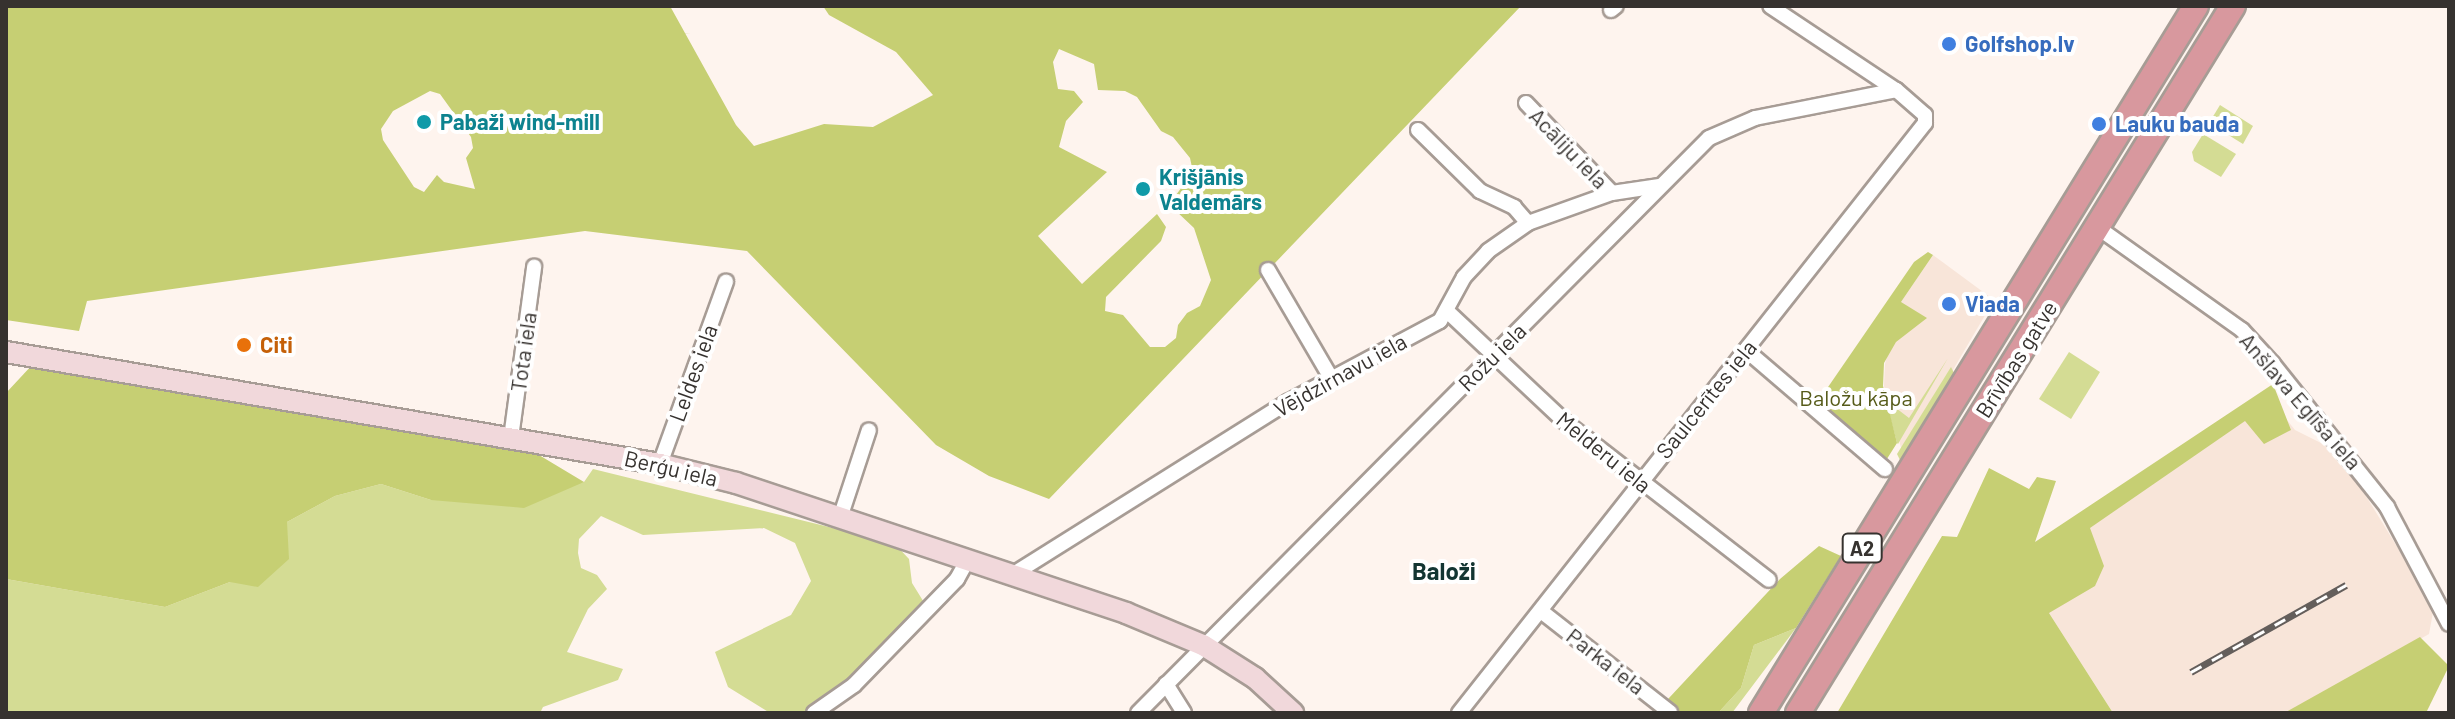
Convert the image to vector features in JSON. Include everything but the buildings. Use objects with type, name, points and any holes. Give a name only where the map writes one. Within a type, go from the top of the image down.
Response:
[{"type":"highway","name":"Brīvības gatve","points":[[1761,713],[2196,6]]},
{"type":"highway","name":"Brīvības gatve","points":[[1798,713],[2233,6]]},
{"type":"main road","name":"Berģu iela","points":[[6,352],[660,464],[841,515],[1203,645],[1255,678],[1293,713]]},
{"type":"street","points":[[1770,6],[1896,90]]},
{"type":"street","name":"Rožu iela","points":[[1138,713],[1659,186],[1729,125],[1896,90]]},
{"type":"street","name":"Saulcerītes iela","points":[[1459,713],[1925,123],[1925,115],[1896,90]]},
{"type":"street","name":"Acāliju iela","points":[[1526,103],[1612,193]]},
{"type":"street","points":[[1418,130],[1480,191],[1514,207],[1528,223]]},
{"type":"street","points":[[1448,312],[1464,277],[1488,251],[1528,223],[1612,193],[1659,186]]},
{"type":"street","name":"Anšlava Eglīša iela","points":[[2097,227],[2242,330],[2273,364],[2387,507],[2449,624]]},
{"type":"street","name":"Tota iela","points":[[511,438],[534,267]]},
{"type":"street","points":[[1268,270],[1331,378]]},
{"type":"street","name":"Leldes iela","points":[[660,464],[726,282]]},
{"type":"street","name":"Melderu iela","points":[[1448,312],[1640,482],[1769,580]]},
{"type":"street","name":"Vējdzirnavu iela","points":[[1012,575],[1024,563],[1123,507],[1331,378],[1448,312]]},
{"type":"street","points":[[1746,350],[1885,469]]},
{"type":"street","points":[[841,515],[869,430]]},
{"type":"street","points":[[814,713],[854,685],[957,579],[968,559]]},
{"type":"street","name":"Parka iela","points":[[1541,611],[1670,712]]},
{"type":"street","points":[[1166,684],[1184,713]]},
{"type":"shaded area","points":[[1933,255],[1994,300],[1903,455],[1884,386],[1885,364],[1901,302]]},
{"type":"shaded area","points":[[2264,391],[2295,430],[2339,452],[2434,607],[2429,634],[2289,713],[2113,713],[2049,613],[2050,535]]},
{"type":"green space","points":[[6,6],[670,6],[736,125],[754,146],[824,124],[873,127],[933,95],[896,52],[829,15],[823,6],[1521,6],[1049,499],[989,476],[936,445],[747,251],[585,231],[87,301],[79,331],[6,320]],"holes":[[[1059,49],[1094,64],[1098,90],[1125,91],[1137,97],[1161,131],[1173,137],[1190,158],[1193,172],[1176,195],[1175,210],[1194,228],[1211,280],[1200,306],[1187,313],[1178,325],[1176,338],[1165,347],[1150,347],[1123,315],[1105,311],[1106,297],[1161,241],[1166,227],[1157,214],[1082,284],[1038,236],[1107,172],[1059,147],[1066,121],[1083,102],[1074,91],[1058,89],[1053,62]],[[430,91],[440,94],[471,137],[473,148],[466,158],[475,189],[444,182],[437,175],[424,192],[414,187],[383,140],[381,129],[393,111]]]},
{"type":"green space","points":[[2220,105],[2253,126],[2243,144],[2209,123]]},
{"type":"green space","points":[[2203,134],[2236,154],[2221,177],[2194,161],[2192,152]]},
{"type":"green space","name":"Baložu kāpa","points":[[1928,252],[1933,255],[1901,302],[1927,318],[1896,342],[1884,363],[1883,386],[1897,443],[1885,462],[1815,406],[1914,262]]},
{"type":"green space","points":[[2069,352],[2100,372],[2071,419],[2039,399]]},
{"type":"green space","points":[[1948,358],[1898,444],[1889,413],[1896,408],[1909,418]]},
{"type":"green space","points":[[33,364],[529,449],[584,482],[524,508],[431,500],[381,484],[335,496],[287,522],[289,559],[258,587],[230,582],[165,607],[6,579],[6,393]]},
{"type":"green space","points":[[1951,367],[1954,373],[1900,460],[1897,454]]},
{"type":"green space","points":[[2273,384],[2291,430],[2264,444],[2245,421],[2090,528],[2104,566],[2095,586],[2049,613],[2113,713],[1837,713],[1942,536],[1957,537],[1989,468],[2029,489],[2037,477],[2056,481],[2035,542]]},
{"type":"green space","points":[[593,469],[894,543],[909,559],[912,583],[925,604],[835,694],[805,713],[770,713],[728,687],[715,652],[791,615],[811,581],[795,543],[764,528],[643,535],[601,516],[579,539],[578,553],[581,568],[597,575],[607,589],[588,609],[567,652],[623,669],[618,680],[543,707],[540,713],[6,713],[6,579],[165,607],[230,582],[287,522],[335,496],[381,484],[431,500],[584,482]]},
{"type":"green space","points":[[1819,546],[1841,556],[1796,628],[1754,645],[1741,688],[1718,713],[1655,713],[1780,579]]},
{"type":"green space","points":[[1796,628],[1732,713],[1718,713],[1741,688],[1754,645]]},
{"type":"green space","points":[[2420,637],[2449,666],[2426,713],[2284,713]]},
{"type":"railway","points":[[2191,672],[2346,585]]},
{"type":"place","name":"Golfshop.lv","points":[[1949,44]]},
{"type":"place","name":"Pabaži wind-mill","points":[[424,122]]},
{"type":"place","name":"Lauku bauda","points":[[2099,124]]},
{"type":"place","name":"Krišjānis Valdemārs","points":[[1143,189]]},
{"type":"place","name":"Viada","points":[[1949,304]]},
{"type":"place","name":"Citi","points":[[244,345]]},
{"type":"district","name":"Baloži","points":[[1444,571]]}]
